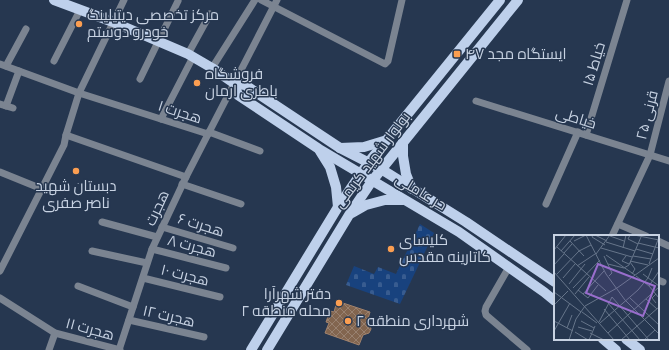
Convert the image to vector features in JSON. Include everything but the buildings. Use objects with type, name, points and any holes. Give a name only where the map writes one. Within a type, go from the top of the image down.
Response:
[{"type":"main road","name":"بولوار شهید کریمی","points":[[251,350],[338,207],[360,174],[500,0]]},
{"type":"main road","name":"بولوار شهید کریمی","points":[[267,350],[349,215],[380,169],[518,0]]},
{"type":"main road","name":"حر عاملی","points":[[59,1],[190,55],[234,83],[245,85],[340,148],[380,169],[466,222],[554,281]]},
{"type":"main road","name":"حر عاملی","points":[[234,83],[238,95],[319,149],[459,232],[554,300]]},
{"type":"main road","points":[[340,148],[364,147],[387,140]]},
{"type":"main road","points":[[403,142],[403,156],[406,174],[412,188]]},
{"type":"main road","points":[[319,149],[330,167],[336,187],[338,207]]},
{"type":"main road","points":[[349,215],[366,205],[385,200],[405,200]]},
{"type":"main road","points":[[604,340],[616,350]]},
{"type":"main road","points":[[627,340],[640,350]]},
{"type":"street","points":[[0,271],[64,145],[79,93],[124,0]]},
{"type":"street","points":[[140,79],[178,0]]},
{"type":"street","points":[[212,68],[255,0]]},
{"type":"street","points":[[261,0],[275,3],[386,64],[388,61],[402,0]]},
{"type":"street","name":"خیاط ۱۵","points":[[586,135],[627,0]]},
{"type":"street","name":"هجرت","points":[[120,350],[152,249],[182,184],[275,3]]},
{"type":"street","points":[[54,61],[80,10]]},
{"type":"street","points":[[161,119],[210,14]]},
{"type":"street","points":[[3,65],[26,29]]},
{"type":"street","name":"هجرت ۱","points":[[3,65],[79,93],[209,133],[260,151]]},
{"type":"street","points":[[6,106],[19,71]]},
{"type":"street","name":"قرنی ۲۵","points":[[612,235],[650,155],[669,81]]},
{"type":"street","name":"خیاطی","points":[[476,101],[669,161]]},
{"type":"street","points":[[546,204],[578,132]]},
{"type":"street","points":[[66,135],[186,177]]},
{"type":"street","points":[[0,172],[42,189]]},
{"type":"street","points":[[182,184],[241,204]]},
{"type":"street","points":[[102,222],[158,237]]},
{"type":"street","points":[[618,224],[644,235]]},
{"type":"street","name":"هجرت ۶","points":[[162,227],[233,248]]},
{"type":"street","points":[[659,241],[669,246]]},
{"type":"street","name":"هجرت ۸","points":[[152,249],[226,268]]},
{"type":"street","points":[[92,251],[147,263]]},
{"type":"street","points":[[509,267],[485,311],[486,315],[527,350]]},
{"type":"street","name":"هجرت ۱۰","points":[[143,278],[220,297]]},
{"type":"street","points":[[78,286],[133,307]]},
{"type":"street","name":"هجرت ۱۱","points":[[0,298],[55,333],[120,350]]},
{"type":"street","name":"هجرت ۱۲","points":[[129,320],[204,337]]},
{"type":"street","points":[[49,350],[55,333]]},
{"type":"green space","points":[[420,224],[434,233],[400,304],[346,285],[354,266],[374,274],[378,267],[396,274]]},
{"type":"place","name":"مرکز تخصصی دیتیلینگ خودرو دوستم","points":[[79,24]]},
{"type":"place","name":"ایستگاه مجد ۴۷","points":[[457,54]]},
{"type":"place","name":"فروشگاه باطری ارمان","points":[[197,83]]},
{"type":"place","name":"دبستان شهید ناصر صفری","points":[[76,171]]},
{"type":"place","name":"کلیسای کاتارینه مقدس","points":[[391,249]]},
{"type":"place","name":"دفتر شهرآرا محله منطقه ۲","points":[[339,303]]},
{"type":"place","name":"شهرداری منطقه ۲","points":[[348,321]]}]
